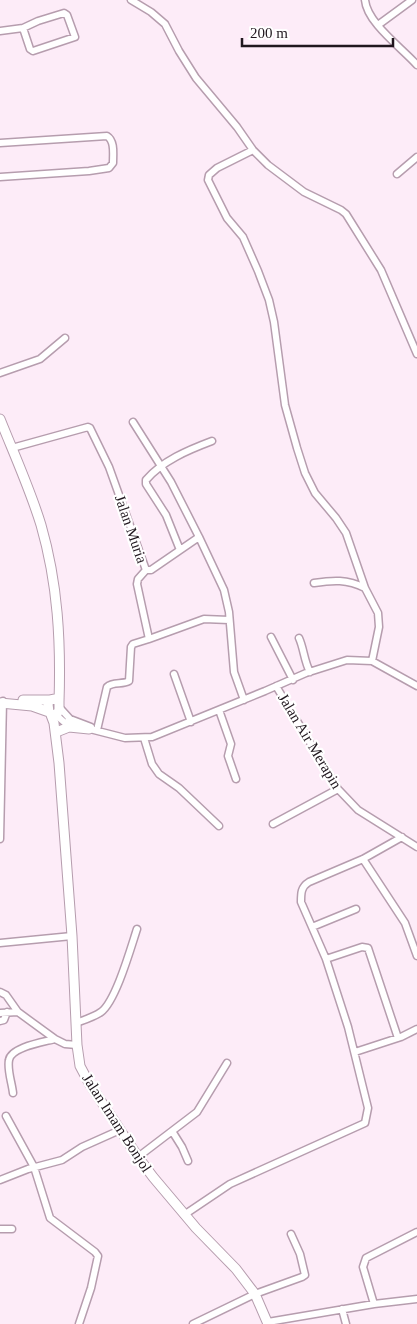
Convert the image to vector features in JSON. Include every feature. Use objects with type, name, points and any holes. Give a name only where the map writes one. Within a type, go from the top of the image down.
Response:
[{"type":"main road","name":"Jalan Imam Bonjol","points":[[0,419],[40,524],[52,571],[59,621],[60,652],[54,723],[72,936],[77,1045],[80,1066],[138,1158],[184,1215],[236,1269],[255,1294],[268,1323]]},
{"type":"main road","points":[[1,701],[54,709]]},
{"type":"main road","name":"Jalan Imam Bonjol","points":[[54,709],[59,731],[60,752],[58,763]]},
{"type":"main road","points":[[59,731],[69,727],[93,730]]},
{"type":"street","points":[[131,0],[151,12],[165,24],[196,78],[237,127],[253,150],[268,165],[304,192],[341,210],[348,216],[381,270],[417,354]]},
{"type":"street","points":[[365,0],[369,13],[378,25],[417,65]]},
{"type":"street","points":[[378,25],[412,0]]},
{"type":"street","points":[[0,32],[24,28],[38,21],[65,13],[75,36],[66,41],[33,51],[30,49],[24,28]]},
{"type":"street","points":[[0,143],[107,136],[112,143],[114,164],[110,168],[89,172],[0,177]]},
{"type":"street","points":[[253,150],[217,168],[211,173],[208,180],[227,218],[243,237],[269,300],[286,405],[305,473],[315,494],[346,533],[365,588],[379,617],[379,627],[372,661]]},
{"type":"street","points":[[397,174],[417,157]]},
{"type":"street","points":[[0,373],[40,359],[65,338]]},
{"type":"street","points":[[133,422],[162,466],[199,536],[224,590],[228,602],[234,672],[244,700]]},
{"type":"street","name":"Jalan Muria","points":[[12,448],[90,428],[109,467],[146,570],[151,570],[199,536]]},
{"type":"street","points":[[180,550],[166,515],[146,484],[146,479],[162,466],[186,452],[212,441]]},
{"type":"street","points":[[146,570],[138,579],[137,584],[149,639]]},
{"type":"street","points":[[314,583],[343,580],[354,582],[365,588]]},
{"type":"street","points":[[93,730],[107,687],[111,684],[129,681],[132,645],[204,619],[229,620]]},
{"type":"street","points":[[271,637],[293,680]]},
{"type":"street","points":[[299,638],[310,672]]},
{"type":"street","points":[[54,709],[64,722],[124,738],[144,738],[162,734],[310,672],[330,665],[355,660],[372,661],[417,686]]},
{"type":"street","points":[[174,674],[191,722]]},
{"type":"street","name":"Jalan Air Merapin","points":[[276,686],[338,789],[358,810],[417,847]]},
{"type":"street","points":[[0,839],[1,701]]},
{"type":"street","points":[[219,710],[231,744],[228,756],[236,779]]},
{"type":"street","points":[[144,738],[150,759],[156,770],[219,826]]},
{"type":"street","points":[[273,824],[338,789]]},
{"type":"street","points":[[184,1215],[230,1184],[365,1123],[368,1108],[342,1003],[326,959],[301,902],[302,890],[304,885],[316,878],[363,859],[402,837]]},
{"type":"street","points":[[363,859],[405,923],[413,939],[417,956]]},
{"type":"street","points":[[312,927],[356,909]]},
{"type":"street","points":[[76,1023],[100,1013],[107,1005],[126,961],[137,929]]},
{"type":"street","points":[[0,943],[72,936]]},
{"type":"street","points":[[326,959],[362,947],[368,948],[398,1038]]},
{"type":"street","points":[[0,992],[6,995],[18,1012],[55,1039],[66,1044],[77,1045]]},
{"type":"street","points":[[0,1021],[4,1020],[4,1012],[18,1012]]},
{"type":"street","points":[[355,1052],[417,1030]]},
{"type":"street","points":[[13,1092],[8,1062],[10,1056],[18,1049],[55,1039]]},
{"type":"street","points":[[138,1158],[198,1112],[227,1063]]},
{"type":"street","points":[[6,1116],[34,1167],[50,1218],[98,1256],[91,1288],[79,1324]]},
{"type":"street","points":[[0,1180],[34,1167],[62,1160],[82,1147],[120,1130]]},
{"type":"street","points":[[172,1131],[182,1147],[188,1162]]},
{"type":"street","points":[[0,1229],[12,1229]]},
{"type":"street","points":[[374,1304],[363,1267],[366,1258],[417,1232]]},
{"type":"street","points":[[193,1324],[255,1294],[305,1275],[305,1268],[292,1234]]},
{"type":"street","points":[[268,1323],[374,1304],[417,1300]]},
{"type":"street","points":[[342,1309],[346,1324]]}]
